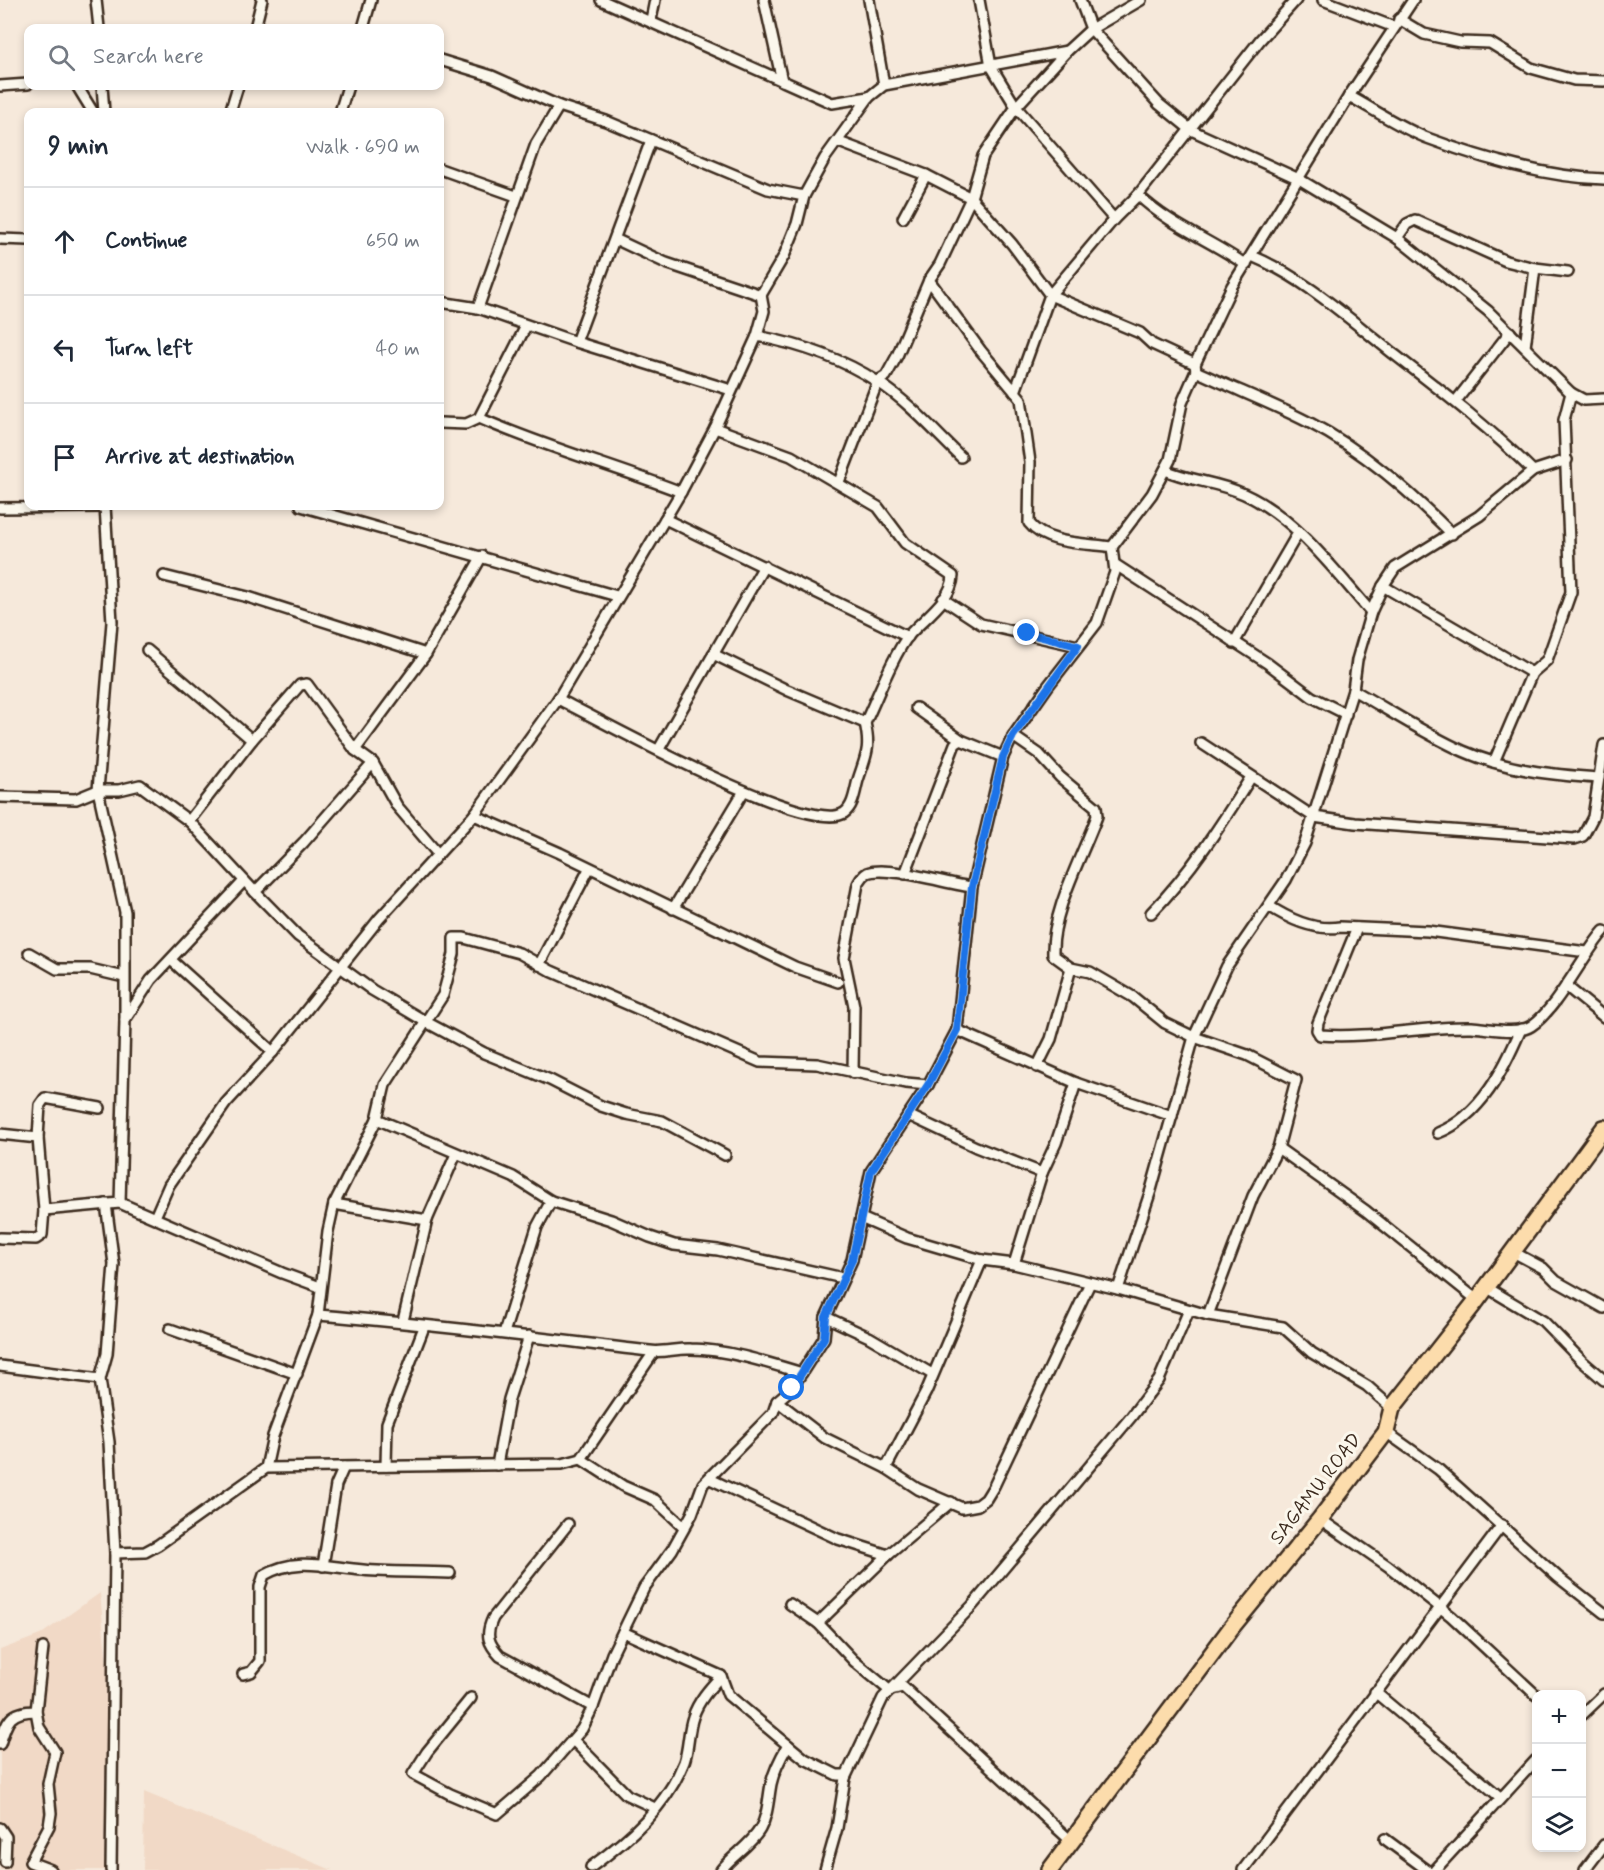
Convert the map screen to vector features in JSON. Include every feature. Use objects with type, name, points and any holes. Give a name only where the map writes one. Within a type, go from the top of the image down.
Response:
[{"type":"highway","name":"SAGAMU ROAD","points":[[1050,1870],[1231,1628],[1320,1519],[1386,1432],[1392,1408],[1477,1300],[1604,1128]]},
{"type":"street","points":[[96,0],[99,24]]},
{"type":"street","points":[[256,24],[262,0]]},
{"type":"street","points":[[364,24],[371,0]]},
{"type":"street","points":[[601,0],[651,20],[826,102],[870,97]]},
{"type":"street","points":[[651,20],[655,0]]},
{"type":"street","points":[[764,0],[782,81]]},
{"type":"street","points":[[869,0],[884,85]]},
{"type":"street","points":[[979,0],[991,66],[1016,107],[1114,219]]},
{"type":"street","points":[[1080,0],[1091,29],[1159,104],[1191,130],[1299,179],[1397,238],[1510,332],[1545,371],[1571,393],[1584,400],[1604,399]]},
{"type":"street","points":[[839,482],[878,381],[886,376],[897,356],[929,280],[971,198],[983,156],[1016,107],[1066,51],[1091,29],[1141,0]]},
{"type":"street","points":[[1015,392],[1050,295],[1114,219],[1138,195],[1260,40],[1296,0]]},
{"type":"street","points":[[1323,0],[1397,23],[1424,34],[1460,42],[1490,43],[1531,68],[1574,80],[1604,81]]},
{"type":"street","points":[[471,1698],[427,1752],[413,1774],[496,1814],[541,1776],[560,1751],[574,1741],[593,1707],[623,1632],[644,1588],[672,1550],[692,1514],[703,1484],[773,1413],[777,1401],[792,1388],[824,1338],[826,1317],[852,1260],[871,1171],[928,1085],[957,1030],[972,887],[1003,757],[1013,736],[1097,623],[1116,565],[1112,546],[1152,494],[1165,470],[1174,447],[1182,403],[1216,316],[1349,96],[1413,0]]},
{"type":"street","points":[[155,1217],[169,1185],[226,1103],[273,1052],[380,919],[474,815],[558,699],[617,596],[681,492],[715,428],[757,336],[764,311],[760,295],[784,256],[797,224],[804,196],[825,158],[870,97],[884,85],[1066,51]]},
{"type":"street","points":[[444,61],[492,76],[559,106],[651,140],[768,189],[804,196]]},
{"type":"street","points":[[0,86],[24,84]]},
{"type":"street","points":[[79,90],[91,108]]},
{"type":"street","points":[[102,90],[104,108]]},
{"type":"street","points":[[231,108],[237,90]]},
{"type":"street","points":[[341,108],[347,90]]},
{"type":"street","points":[[1349,96],[1429,139],[1538,172],[1569,178],[1604,179]]},
{"type":"street","points":[[478,308],[536,144],[559,106]]},
{"type":"street","points":[[576,342],[598,276],[615,238],[651,140]]},
{"type":"street","points":[[839,142],[926,175],[971,198],[1012,244],[1050,295],[1140,333],[1152,344],[1196,368],[1311,423],[1350,447],[1412,494],[1452,534]]},
{"type":"street","points":[[444,170],[516,196]]},
{"type":"street","points":[[903,218],[926,175]]},
{"type":"street","points":[[1138,195],[1177,226],[1226,250],[1246,265]]},
{"type":"street","points":[[1397,238],[1407,224],[1415,220],[1506,261],[1535,268],[1568,272]]},
{"type":"street","points":[[615,238],[666,263],[760,295]]},
{"type":"street","points":[[0,239],[24,240]]},
{"type":"street","points":[[1252,255],[1292,277],[1456,401],[1533,471]]},
{"type":"street","points":[[1525,347],[1535,268]]},
{"type":"street","points":[[929,280],[981,351],[1015,392],[1023,408],[1030,462],[1029,523],[1034,530],[1058,540],[1112,546]]},
{"type":"street","points":[[444,303],[478,308],[526,326],[731,390]]},
{"type":"street","points":[[444,423],[466,424],[479,418],[526,326]]},
{"type":"street","points":[[1456,401],[1510,332]]},
{"type":"street","points":[[757,336],[812,351],[878,381],[904,402],[961,457]]},
{"type":"street","points":[[1494,762],[1532,674],[1547,660],[1571,592],[1564,420],[1571,393]]},
{"type":"street","points":[[479,418],[515,434],[603,462],[681,492]]},
{"type":"street","points":[[558,699],[772,804],[812,816],[831,817],[844,813],[852,804],[870,744],[865,723],[908,637],[943,599],[952,584],[953,576],[905,543],[878,507],[839,482],[791,456],[715,428]]},
{"type":"street","points":[[1118,1289],[1173,1116],[1194,1037],[1227,966],[1269,906],[1305,843],[1353,690],[1357,660],[1371,612],[1383,586],[1395,568],[1479,516],[1533,471],[1567,460]]},
{"type":"street","points":[[1165,470],[1184,478],[1223,486],[1244,494],[1269,509],[1298,533],[1371,612]]},
{"type":"street","points":[[0,508],[24,508]]},
{"type":"street","points":[[105,510],[112,622],[98,790],[125,912],[125,1020],[120,1203]]},
{"type":"street","points":[[315,510],[617,596]]},
{"type":"street","points":[[665,519],[908,637]]},
{"type":"street","points":[[1234,643],[1298,533]]},
{"type":"street","points":[[356,750],[426,654],[482,556]]},
{"type":"street","points":[[1116,565],[1267,663],[1312,697],[1346,714]]},
{"type":"street","points":[[659,749],[764,566]]},
{"type":"street","points":[[164,576],[248,597],[426,654]]},
{"type":"street","points":[[1383,586],[1532,674]]},
{"type":"street","points":[[943,599],[981,624],[1078,646]]},
{"type":"street","points":[[147,650],[252,740]]},
{"type":"street","points":[[713,654],[787,690],[865,723]]},
{"type":"street","points":[[189,821],[252,740],[300,685],[307,684],[356,750],[373,763],[397,806],[438,854]]},
{"type":"street","points":[[1353,690],[1462,751],[1494,762],[1544,774],[1599,778]]},
{"type":"street","points":[[916,708],[961,740],[1003,757]]},
{"type":"street","points":[[1013,736],[1038,754],[1060,777],[1096,807],[1097,816],[1061,907],[1053,936],[1053,955],[1071,968],[1090,972],[1133,997],[1166,1023],[1194,1037],[1246,1055],[1296,1080],[1278,1148],[1253,1196],[1208,1315]]},
{"type":"street","points":[[906,874],[955,744],[961,740]]},
{"type":"street","points":[[1201,743],[1314,817],[1355,823],[1574,839],[1583,836],[1589,829],[1604,745]]},
{"type":"street","points":[[255,892],[304,842],[373,763]]},
{"type":"street","points":[[1151,913],[1174,889],[1212,840],[1251,777]]},
{"type":"street","points":[[0,797],[76,799],[98,790],[119,790],[140,784],[189,821],[298,936],[385,999],[484,1053],[550,1080],[601,1106],[662,1121],[725,1155]]},
{"type":"street","points":[[674,909],[744,790]]},
{"type":"street","points":[[474,815],[730,933],[795,967],[838,982]]},
{"type":"street","points":[[539,965],[589,869]]},
{"type":"street","points":[[853,1072],[854,1006],[844,958],[858,884],[863,875],[870,872],[906,874],[972,887]]},
{"type":"street","points":[[125,1020],[152,980],[244,881]]},
{"type":"street","points":[[1269,906],[1286,917],[1329,929],[1428,931],[1587,951]]},
{"type":"street","points":[[1357,928],[1318,1023],[1317,1030],[1320,1035],[1468,1027],[1521,1029],[1530,1027],[1566,986],[1587,951],[1604,931]]},
{"type":"street","points":[[266,1468],[273,1436],[318,1315],[320,1287],[334,1204],[377,1119],[385,1084],[428,1023],[443,996],[454,954],[454,938],[464,938],[519,953],[539,965],[760,1062],[817,1064],[928,1085]]},
{"type":"street","points":[[29,953],[57,969],[90,969],[124,977]]},
{"type":"street","points":[[171,960],[273,1052]]},
{"type":"street","points":[[1037,1067],[1051,1039],[1071,968]]},
{"type":"street","points":[[1566,986],[1604,1017]]},
{"type":"street","points":[[1438,1134],[1471,1113],[1481,1101],[1511,1052],[1521,1029]]},
{"type":"street","points":[[957,1030],[1076,1083],[1173,1116]]},
{"type":"street","points":[[1014,1264],[1042,1173],[1056,1143],[1076,1083]]},
{"type":"street","points":[[0,1238],[36,1239],[42,1235],[44,1210],[38,1138],[40,1105],[45,1098],[100,1108]]},
{"type":"street","points":[[908,1115],[976,1147],[1042,1173]]},
{"type":"street","points":[[377,1119],[513,1177],[551,1200],[674,1245],[718,1250],[843,1278]]},
{"type":"street","points":[[0,1134],[38,1138]]},
{"type":"street","points":[[1278,1148],[1366,1210],[1477,1300]]},
{"type":"street","points":[[403,1321],[427,1220],[456,1154]]},
{"type":"street","points":[[504,1333],[537,1227],[551,1200]]},
{"type":"street","points":[[44,1210],[120,1203],[282,1273],[320,1287]]},
{"type":"street","points":[[106,1204],[114,1264],[108,1345],[100,1379],[109,1442],[115,1553],[111,1870]]},
{"type":"street","points":[[334,1204],[427,1220]]},
{"type":"street","points":[[861,1218],[907,1239],[982,1260],[1014,1264],[1118,1289],[1208,1315],[1263,1326],[1283,1327],[1312,1353],[1367,1386],[1392,1408]]},
{"type":"street","points":[[1513,1252],[1543,1268],[1556,1281],[1604,1308]]},
{"type":"street","points":[[886,1468],[926,1392],[982,1260]]},
{"type":"street","points":[[777,1401],[825,1438],[886,1468],[918,1489],[962,1508],[971,1507],[986,1499],[990,1492],[1090,1283]]},
{"type":"street","points":[[1486,1287],[1543,1321],[1604,1380]]},
{"type":"street","points":[[825,1870],[837,1828],[845,1778],[878,1707],[889,1690],[972,1606],[1131,1417],[1159,1380],[1189,1310]]},
{"type":"street","points":[[318,1315],[403,1321],[424,1327],[504,1333],[654,1352],[691,1348],[764,1362],[802,1373]]},
{"type":"street","points":[[826,1317],[869,1337],[932,1374]]},
{"type":"street","points":[[386,1466],[387,1423],[424,1327]]},
{"type":"street","points":[[170,1329],[297,1374]]},
{"type":"street","points":[[497,1465],[509,1399],[529,1336]]},
{"type":"street","points":[[115,1553],[145,1552],[158,1545],[266,1468],[562,1464],[581,1459],[654,1352]]},
{"type":"street","points":[[0,1366],[100,1379]]},
{"type":"street","points":[[1386,1432],[1438,1469],[1558,1576],[1604,1613]]},
{"type":"street","points":[[581,1459],[623,1486],[655,1500],[684,1527]]},
{"type":"street","points":[[323,1566],[336,1485],[344,1467]]},
{"type":"street","points":[[710,1479],[838,1539],[888,1555]]},
{"type":"street","points":[[818,1623],[888,1555],[951,1502]]},
{"type":"street","points":[[1320,1519],[1389,1566],[1532,1691]]},
{"type":"street","points":[[568,1524],[493,1618],[487,1630],[489,1644],[500,1656],[593,1707]]},
{"type":"street","points":[[1243,1870],[1438,1607],[1502,1525]]},
{"type":"street","points":[[243,1674],[251,1672],[260,1661],[260,1587],[264,1575],[286,1564],[450,1573]]},
{"type":"street","points":[[790,1604],[818,1623],[854,1660],[889,1690]]},
{"type":"street","points":[[623,1632],[721,1676],[728,1695],[805,1759],[844,1775],[845,1778]]},
{"type":"street","points":[[43,1648],[36,1711],[39,1727],[56,1752],[48,1784],[51,1813],[49,1826],[30,1862],[51,1870]]},
{"type":"street","points":[[591,1867],[622,1844],[656,1808],[676,1779],[685,1760],[693,1717],[705,1694],[721,1676]]},
{"type":"street","points":[[889,1690],[903,1687],[1071,1841]]},
{"type":"street","points":[[1376,1692],[1500,1797]]},
{"type":"street","points":[[1586,1710],[1604,1694]]},
{"type":"street","points":[[0,1744],[11,1717],[21,1711],[36,1711]]},
{"type":"street","points":[[574,1741],[627,1795],[656,1808]]},
{"type":"street","points":[[722,1870],[733,1855],[752,1841],[761,1828],[768,1811],[771,1782],[788,1745]]},
{"type":"street","points":[[1435,1870],[1468,1837],[1500,1797],[1532,1764]]},
{"type":"street","points":[[0,1828],[6,1837],[5,1862]]},
{"type":"street","points":[[1385,1839],[1427,1870]]},
{"type":"street","points":[[1590,1868],[1604,1845]]},
{"type":"shaded area","points":[[100,1593],[107,1667],[104,1870],[0,1870],[0,1650],[40,1635]]},
{"type":"shaded area","points":[[144,1792],[332,1870],[143,1870]]},
{"type":"route","points":[[792,1388],[824,1338],[826,1317],[852,1260],[871,1171],[928,1085],[957,1030],[972,887],[1003,757],[1013,736],[1078,646],[1027,633]]}]
